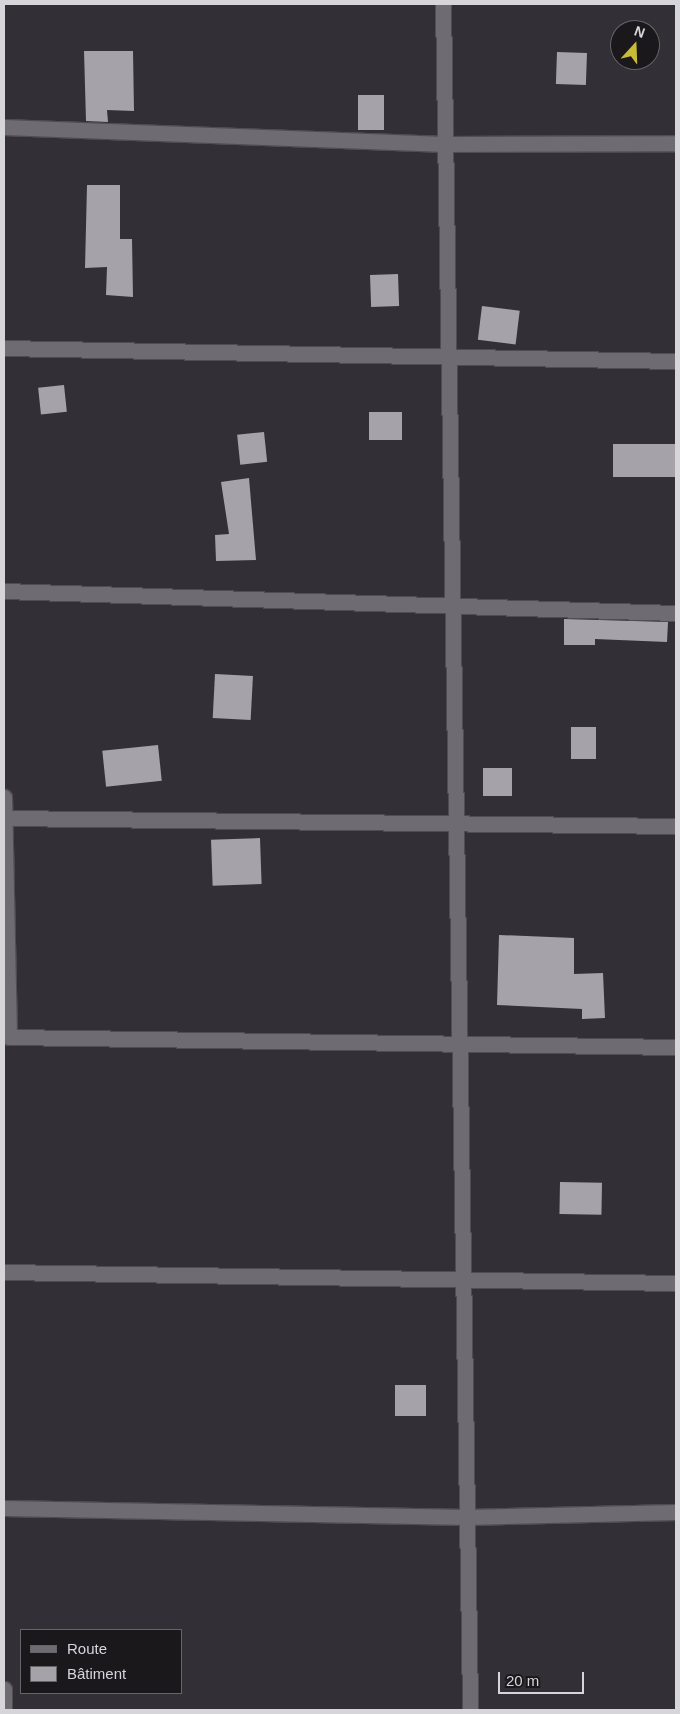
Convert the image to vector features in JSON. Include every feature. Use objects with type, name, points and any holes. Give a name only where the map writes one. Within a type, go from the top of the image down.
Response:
[{"type":"street","points":[[443,4],[470,1710]]},
{"type":"street","points":[[4,127],[445,144],[676,143]]},
{"type":"street","points":[[4,348],[676,360]]},
{"type":"street","points":[[4,591],[676,613]]},
{"type":"street","points":[[4,797],[9,1037],[459,1046],[676,1047]]},
{"type":"street","points":[[4,818],[676,826]]},
{"type":"street","points":[[4,1272],[676,1283]]},
{"type":"street","points":[[4,1508],[467,1517],[676,1512]]},
{"type":"street","points":[[4,1689],[4,1710]]},
{"type":"building","points":[[84,51],[133,51],[134,111],[107,110],[108,122],[86,121]]},
{"type":"building","points":[[557,52],[587,53],[586,85],[556,84]]},
{"type":"building","points":[[358,95],[384,95],[384,130],[358,130]]},
{"type":"building","points":[[87,185],[120,185],[120,239],[132,239],[133,297],[106,295],[107,267],[85,268]]},
{"type":"building","points":[[398,274],[399,306],[371,307],[370,275]]},
{"type":"building","points":[[482,306],[520,311],[516,344],[478,340]]},
{"type":"building","points":[[64,385],[67,412],[41,415],[38,388]]},
{"type":"building","points":[[369,412],[402,412],[402,440],[369,440]]},
{"type":"building","points":[[264,432],[267,462],[240,465],[237,435]]},
{"type":"building","points":[[613,444],[676,444],[676,477],[613,477]]},
{"type":"building","points":[[249,478],[256,560],[216,561],[215,535],[229,534],[221,482]]},
{"type":"building","points":[[564,619],[668,622],[667,642],[595,639],[595,645],[564,645]]},
{"type":"building","points":[[215,674],[253,676],[251,720],[213,718]]},
{"type":"building","points":[[571,727],[596,727],[596,759],[571,759]]},
{"type":"building","points":[[158,745],[162,781],[106,787],[102,751]]},
{"type":"building","points":[[483,768],[512,768],[512,796],[483,796]]},
{"type":"building","points":[[260,838],[262,884],[213,886],[211,840]]},
{"type":"building","points":[[499,935],[574,938],[574,974],[603,973],[605,1018],[582,1019],[582,1009],[497,1005]]},
{"type":"building","points":[[560,1182],[602,1183],[601,1215],[559,1214]]},
{"type":"building","points":[[395,1385],[426,1385],[426,1416],[395,1416]]}]
